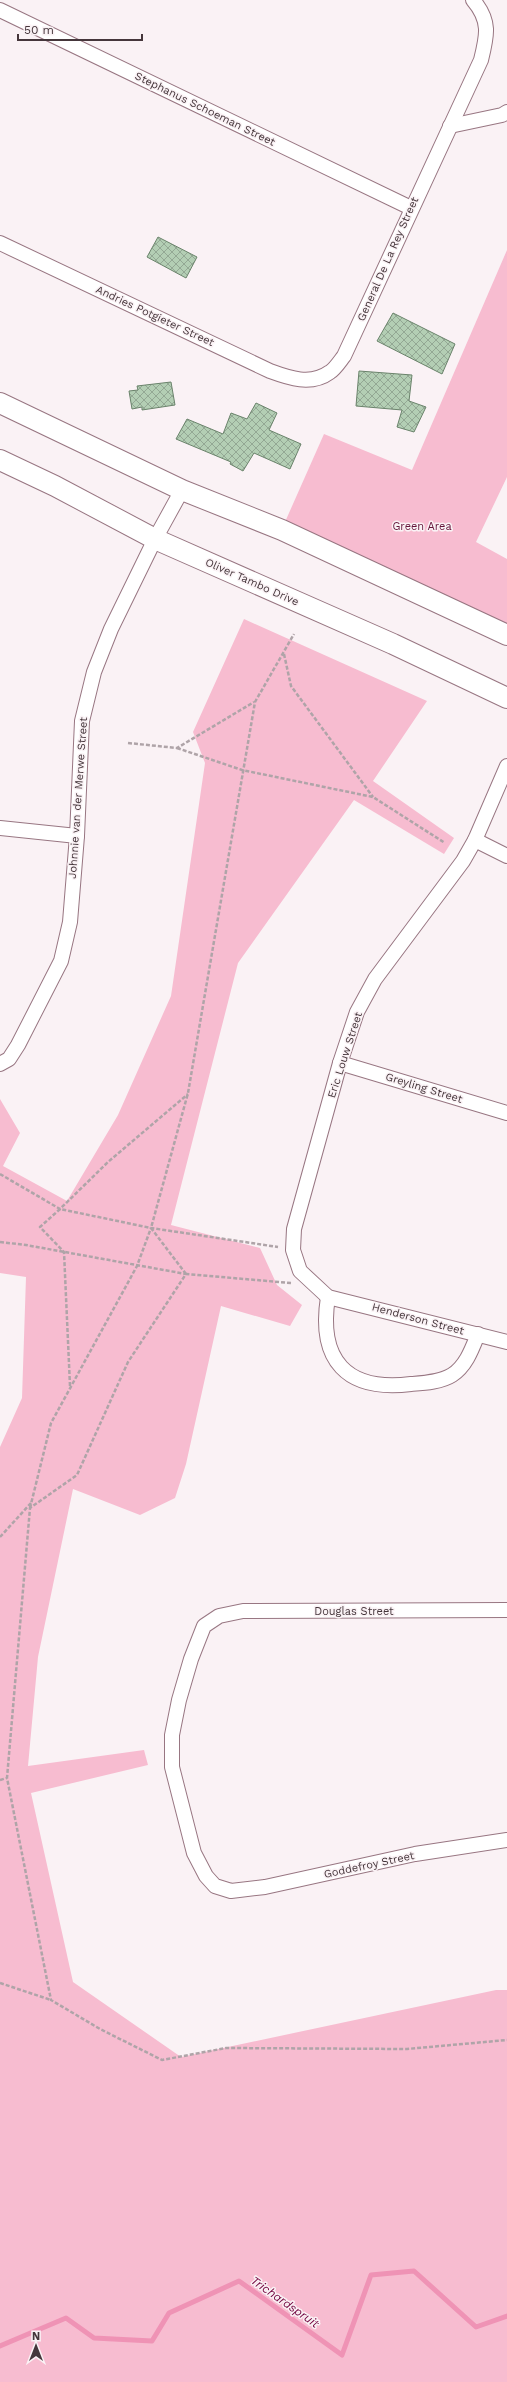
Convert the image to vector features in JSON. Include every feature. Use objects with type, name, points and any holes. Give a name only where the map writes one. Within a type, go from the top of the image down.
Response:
[{"type":"street","name":"General De La Rey Street","points":[[313,380],[330,372],[344,356],[411,208],[481,60],[488,34],[484,17],[473,0]]},
{"type":"street","name":"Stephanus Schoeman Street","points":[[0,10],[411,208]]},
{"type":"street","points":[[450,126],[502,116],[507,112]]},
{"type":"street","name":"Andries Potgieter Street","points":[[0,243],[270,371],[293,379],[313,380]]},
{"type":"street","points":[[0,403],[182,490],[282,530],[507,635]]},
{"type":"street","name":"Oliver Tambo Drive","points":[[0,460],[55,486],[155,539],[393,644],[507,698]]},
{"type":"street","name":"Johnnie van der Merwe Street","points":[[0,1064],[9,1059],[18,1045],[61,961],[70,922],[77,836],[82,721],[92,679],[111,629],[155,539],[182,490]]},
{"type":"street","name":"Eric Louw Street","points":[[328,1297],[313,1285],[300,1271],[292,1250],[294,1229],[340,1063],[357,1012],[375,979],[463,861],[475,840],[507,766]]},
{"type":"street","points":[[0,828],[77,836]]},
{"type":"street","points":[[475,840],[507,856]]},
{"type":"street","name":"Greyling Street","points":[[340,1063],[507,1113]]},
{"type":"street","points":[[328,1297],[325,1317],[334,1356],[343,1370],[351,1377],[369,1383],[403,1385],[432,1382],[452,1375],[463,1364],[478,1334]]},
{"type":"street","name":"Henderson Street","points":[[328,1297],[507,1342]]},
{"type":"street","name":"Douglas Street","points":[[231,1891],[215,1886],[206,1876],[194,1853],[172,1767],[172,1735],[179,1700],[191,1659],[204,1626],[219,1616],[244,1611],[507,1610]]},
{"type":"street","name":"Goddefroy Street","points":[[231,1891],[264,1887],[415,1854],[507,1840]]},
{"type":"path","points":[[51,2000],[7,1778],[30,1508],[51,1423],[70,1386],[138,1266],[151,1228],[188,1093],[242,770],[255,702],[294,634]]},
{"type":"path","points":[[283,653],[291,686],[373,798]]},
{"type":"path","points":[[177,748],[255,702]]},
{"type":"path","points":[[128,743],[177,748],[242,770],[373,798],[445,843]]},
{"type":"path","points":[[70,1386],[64,1252],[40,1227],[108,1162],[188,1093]]},
{"type":"path","points":[[0,1174],[60,1208],[151,1228],[292,1250]]},
{"type":"path","points":[[151,1228],[186,1274]]},
{"type":"path","points":[[0,1242],[186,1274],[313,1285]]},
{"type":"path","points":[[30,1508],[77,1475],[128,1362],[186,1274]]},
{"type":"path","points":[[0,1537],[31,1503]]},
{"type":"path","points":[[0,1780],[7,1778]]},
{"type":"path","points":[[0,1984],[51,2000],[100,2029],[162,2060],[226,2048],[407,2049],[507,2040]]},
{"type":"green space","name":"Green Area","points":[[507,250],[507,477],[476,542],[507,559],[507,628],[285,522],[324,434],[412,470]]},
{"type":"green space","points":[[244,619],[427,701],[373,781],[454,838],[444,854],[354,800],[238,963],[171,1225],[260,1248],[277,1285],[302,1305],[290,1326],[221,1306],[186,1464],[175,1498],[140,1515],[73,1489],[38,1657],[28,1766],[144,1750],[148,1765],[31,1793],[73,1982],[181,2057],[496,1990],[507,1990],[507,2382],[0,2382],[0,1447],[22,1398],[26,1277],[0,1273],[0,1099],[20,1133],[3,1166],[67,1201],[118,1115],[171,996],[205,763],[193,732]]},
{"type":"building","points":[[158,237],[197,257],[186,278],[147,257]]},
{"type":"building","points":[[393,313],[455,344],[442,374],[377,341]]},
{"type":"building","points":[[359,371],[412,375],[409,401],[426,407],[414,432],[397,427],[402,410],[356,406]]},
{"type":"building","points":[[171,382],[175,405],[142,410],[142,407],[132,409],[129,391],[138,390],[137,386]]},
{"type":"building","points":[[256,403],[277,413],[269,430],[301,444],[290,469],[254,453],[243,471],[230,464],[231,462],[176,439],[187,419],[223,434],[231,413],[247,419]]},
{"type":"waterway","name":"Trichardspruit","points":[[0,2346],[66,2318],[94,2338],[152,2341],[169,2313],[239,2281],[342,2355],[371,2275],[414,2271],[476,2327],[507,2316]]}]
